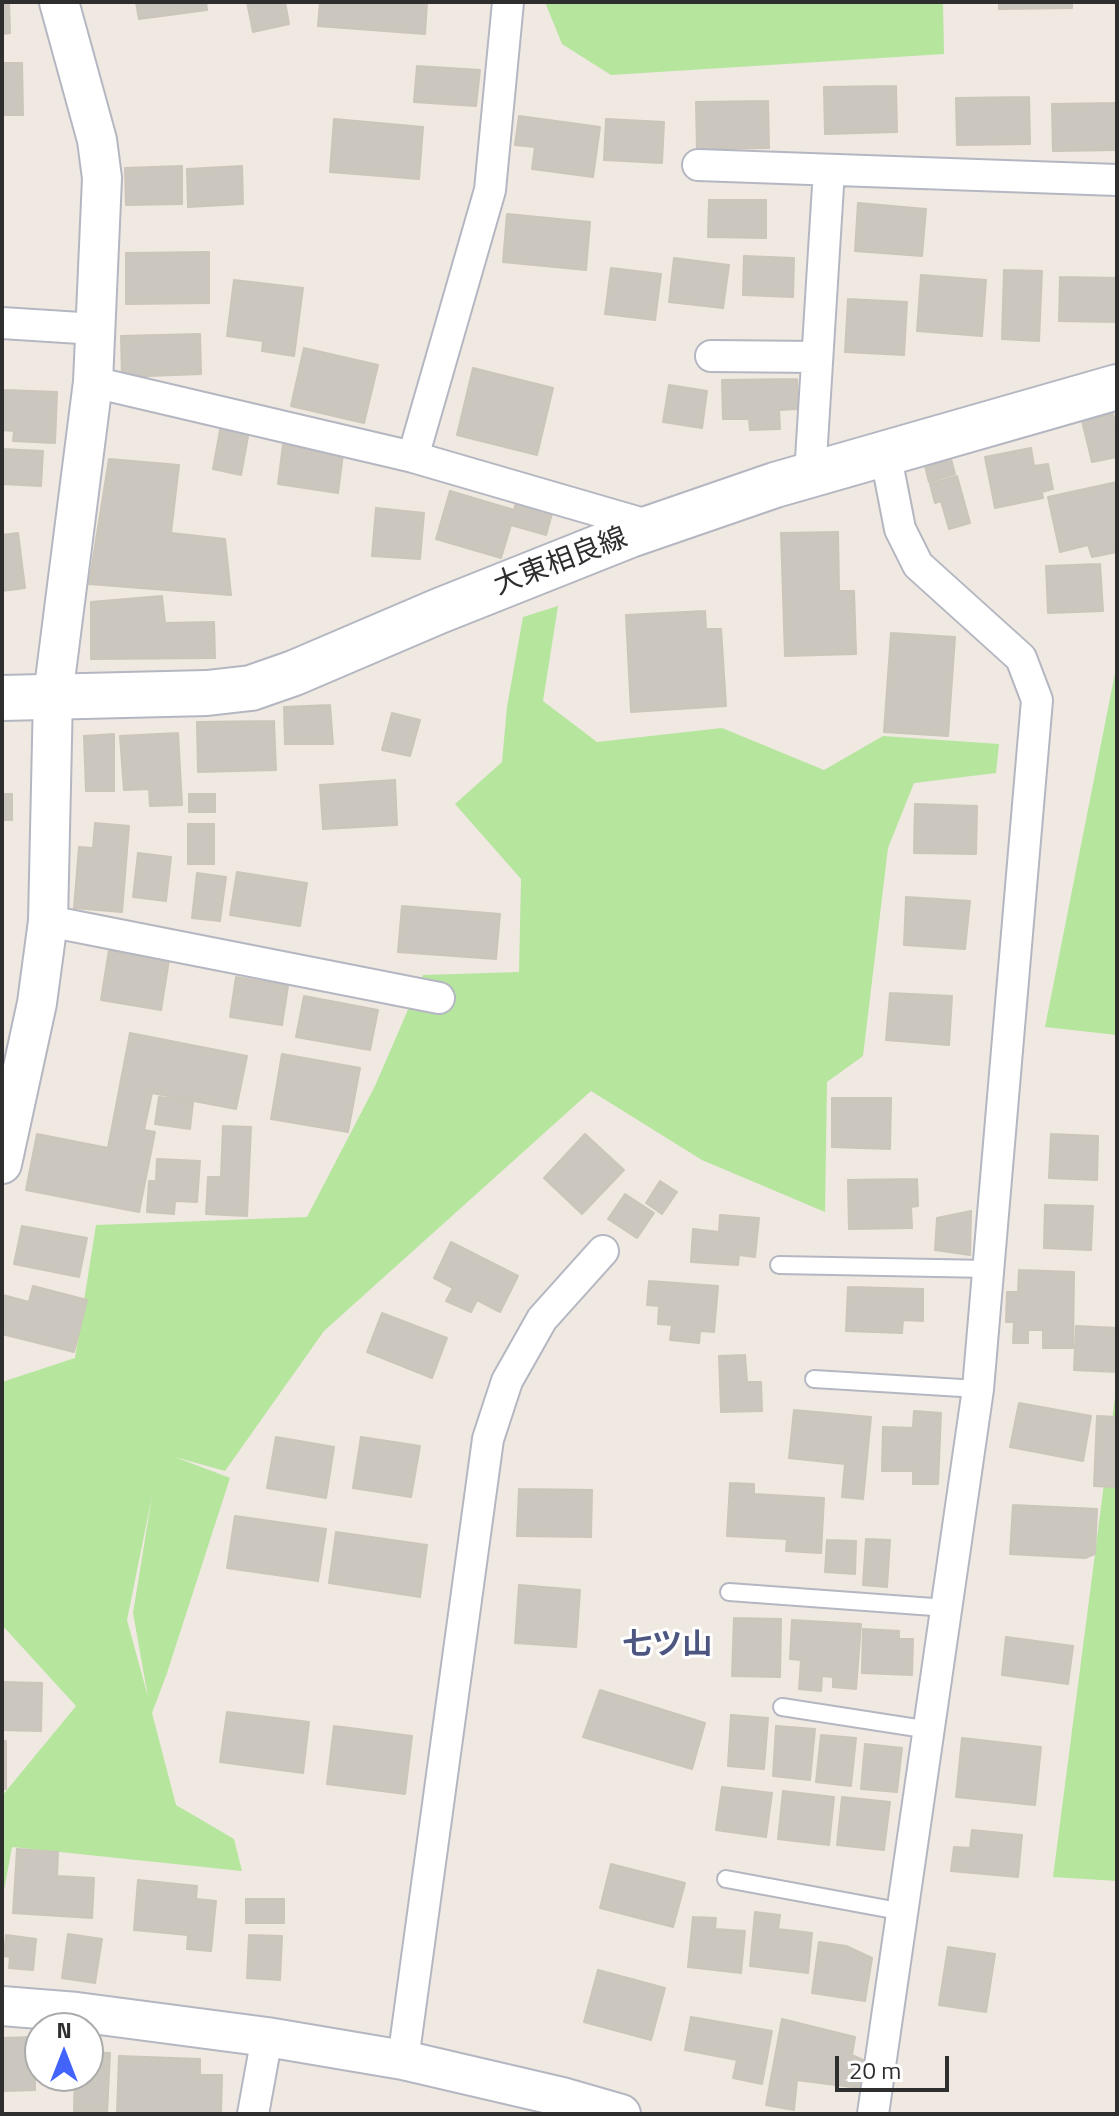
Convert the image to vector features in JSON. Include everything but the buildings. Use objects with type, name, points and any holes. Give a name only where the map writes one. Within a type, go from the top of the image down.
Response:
[{"type":"main road","name":"大東相良線","points":[[2,698],[207,693],[251,688],[654,527],[885,452],[1117,387]]},
{"type":"street","points":[[2,1164],[37,1003],[48,921],[53,696],[93,382],[96,329],[102,178],[97,140],[59,2]]},
{"type":"street","points":[[413,457],[490,190],[508,2]]},
{"type":"street","points":[[698,165],[1117,180]]},
{"type":"street","points":[[810,475],[829,170]]},
{"type":"street","points":[[2,323],[96,329]]},
{"type":"street","points":[[711,356],[817,357]]},
{"type":"street","points":[[93,382],[413,457],[654,527]]},
{"type":"street","points":[[873,2114],[978,1389],[1037,700],[1021,658],[918,565],[900,529],[885,452]]},
{"type":"street","points":[[48,921],[439,998]]},
{"type":"street","points":[[403,2060],[488,1439],[507,1381],[542,1319],[603,1251]]},
{"type":"street","points":[[2,2006],[77,2012],[267,2037],[403,2060],[621,2114]]},
{"type":"street","points":[[253,2114],[267,2037]]},
{"type":"lane","points":[[779,1265],[989,1269]]},
{"type":"lane","points":[[814,1379],[978,1389]]},
{"type":"lane","points":[[729,1592],[947,1608]]},
{"type":"lane","points":[[782,1707],[930,1730]]},
{"type":"lane","points":[[726,1879],[904,1912]]},
{"type":"green space","points":[[545,2],[943,2],[944,54],[611,75],[562,44]]},
{"type":"green space","points":[[558,606],[543,701],[597,742],[722,728],[824,770],[883,736],[999,744],[996,773],[914,783],[888,848],[863,1056],[827,1082],[825,1212],[702,1160],[591,1091],[324,1331],[225,1471],[175,1457],[230,1478],[152,1713],[176,1805],[234,1839],[242,1871],[12,1847],[2,1901],[2,1796],[76,1706],[2,1625],[2,1382],[75,1358],[96,1225],[307,1217],[375,1086],[423,975],[519,972],[521,879],[455,804],[502,762],[507,707],[523,617]],"holes":[[[152,1496],[133,1613],[148,1697],[127,1620]]]},
{"type":"green space","points":[[1117,663],[1117,1035],[1045,1027]]},
{"type":"green space","points":[[1117,1381],[1117,1881],[1053,1877],[1095,1554]]},
{"type":"district","name":"七ツ山","points":[[667,1647]]}]
